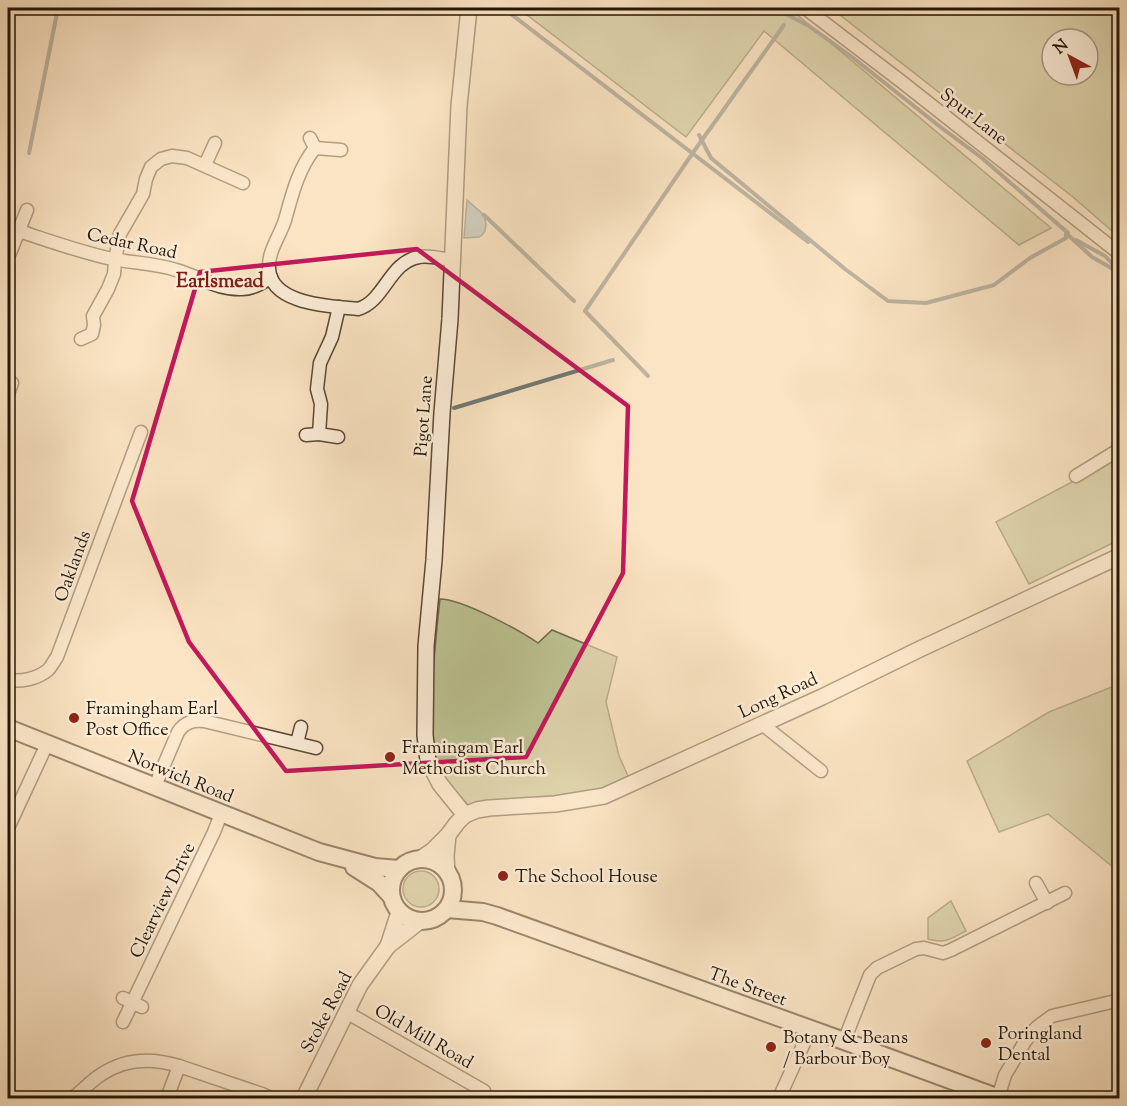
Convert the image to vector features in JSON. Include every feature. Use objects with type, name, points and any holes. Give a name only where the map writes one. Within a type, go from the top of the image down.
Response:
[{"type":"main road","name":"Norwich Road","points":[[8,728],[319,852],[375,867],[399,869]]},
{"type":"main road","name":"Norwich Road","points":[[341,858],[379,883],[391,896]]},
{"type":"main road","points":[[420,921],[408,918],[399,912],[391,896],[391,884],[394,877],[399,869],[409,862],[420,859],[431,861],[447,872],[453,888],[447,909]]},
{"type":"main road","name":"The Street","points":[[453,888],[483,912]]},
{"type":"main road","name":"The Street","points":[[420,921],[436,918],[447,909],[483,912],[999,1098]]},
{"type":"street","name":"Pigot Lane","points":[[465,815],[440,784],[428,761],[425,735],[426,646],[450,319],[459,106],[469,8]]},
{"type":"street","name":"Spur Lane","points":[[805,8],[921,96],[1119,254]]},
{"type":"street","points":[[204,165],[215,143]]},
{"type":"street","points":[[340,150],[312,143],[295,184],[284,224],[270,256],[269,269],[277,286],[288,295],[304,302],[358,309],[366,306],[398,268],[408,260],[428,256],[452,260]]},
{"type":"street","points":[[91,336],[94,325],[93,316],[114,274],[120,234],[143,194],[151,167],[160,159],[172,156],[187,158],[243,183]]},
{"type":"street","points":[[10,253],[27,210]]},
{"type":"street","name":"Cedar Road","points":[[19,231],[81,252],[176,270],[224,288],[244,289],[262,283],[271,277]]},
{"type":"street","points":[[319,434],[321,404],[317,389],[320,363],[332,337],[339,307]]},
{"type":"street","name":"Oaklands","points":[[8,680],[19,681],[36,677],[48,670],[57,657],[141,432]]},
{"type":"street","points":[[306,435],[319,434],[338,437]]},
{"type":"street","points":[[1076,476],[1119,449]]},
{"type":"street","name":"Long Road","points":[[465,815],[489,807],[555,804],[604,796],[1119,556]]},
{"type":"street","points":[[155,786],[178,732],[192,721],[204,721],[316,748]]},
{"type":"street","points":[[762,724],[821,771]]},
{"type":"street","points":[[297,743],[301,727]]},
{"type":"street","points":[[8,828],[47,744]]},
{"type":"street","name":"Clearview Drive","points":[[123,1022],[221,813]]},
{"type":"street","points":[[420,859],[432,851],[465,815]]},
{"type":"street","points":[[447,872],[448,835]]},
{"type":"street","points":[[1036,883],[1047,903]]},
{"type":"street","points":[[844,1041],[870,975],[877,968],[916,949],[924,948],[943,953],[1065,893]]},
{"type":"street","name":"Stoke Road","points":[[388,946],[399,912]]},
{"type":"street","name":"Stoke Road","points":[[304,1098],[360,985],[388,946],[420,921]]},
{"type":"street","points":[[999,1098],[1005,1074],[1037,1027],[1052,1016],[1119,1000]]},
{"type":"street","name":"Old Mill Road","points":[[346,1012],[484,1092]]},
{"type":"street","points":[[779,1098],[810,1030]]},
{"type":"street","points":[[73,1098],[101,1074],[135,1060],[151,1060],[179,1066],[271,1098]]},
{"type":"street","points":[[167,1098],[179,1066]]},
{"type":"highlighted area","points":[[417,249],[628,406],[623,573],[526,757],[286,771],[189,642],[132,501],[200,272]]},
{"type":"green space","points":[[518,8],[789,8],[1051,228],[1019,245],[764,31],[686,137]]},
{"type":"green space","points":[[831,8],[1119,8],[1119,237],[1073,197]]},
{"type":"green space","points":[[1119,454],[1119,540],[1029,584],[996,522]]},
{"type":"green space","points":[[440,599],[476,609],[538,643],[552,630],[617,657],[606,702],[619,756],[629,778],[578,795],[471,808],[443,775],[434,760],[430,747]]},
{"type":"green space","points":[[1119,684],[1119,872],[1048,814],[999,832],[967,761],[1049,712]]},
{"type":"green space","points":[[421,871],[434,876],[439,889],[434,902],[421,907],[408,902],[403,889],[408,876]]},
{"type":"green space","points":[[951,901],[966,931],[944,941],[928,939],[928,918]]},
{"type":"shaded area","points":[[467,200],[484,215],[485,231],[479,237],[464,238]]},
{"type":"waterway","points":[[29,153],[58,8]]},
{"type":"waterway","points":[[503,8],[808,242]]},
{"type":"waterway","points":[[744,8],[774,8],[809,26],[982,158],[1068,233]]},
{"type":"waterway","points":[[648,376],[585,311],[692,154],[784,25]]},
{"type":"waterway","points":[[699,135],[711,158],[845,269],[888,301],[926,303],[994,285],[1030,258],[1066,238],[1066,233],[1092,257],[1113,269],[1120,277]]},
{"type":"waterway","points":[[484,215],[574,301]]},
{"type":"waterway","points":[[1076,240],[1105,256],[1120,272]]},
{"type":"waterway","points":[[454,408],[613,360]]},
{"type":"place","name":"Framingham Earl Post Office","points":[[74,718]]},
{"type":"place","name":"Framingam Earl Methodist Church","points":[[390,757]]},
{"type":"place","name":"The School House","points":[[503,876]]},
{"type":"place","name":"Poringland Dental","points":[[986,1043]]},
{"type":"place","name":"Botany & Beans / Barbour Boy","points":[[771,1047]]},
{"type":"district","name":"Earlsmead","points":[[220,280]]}]
